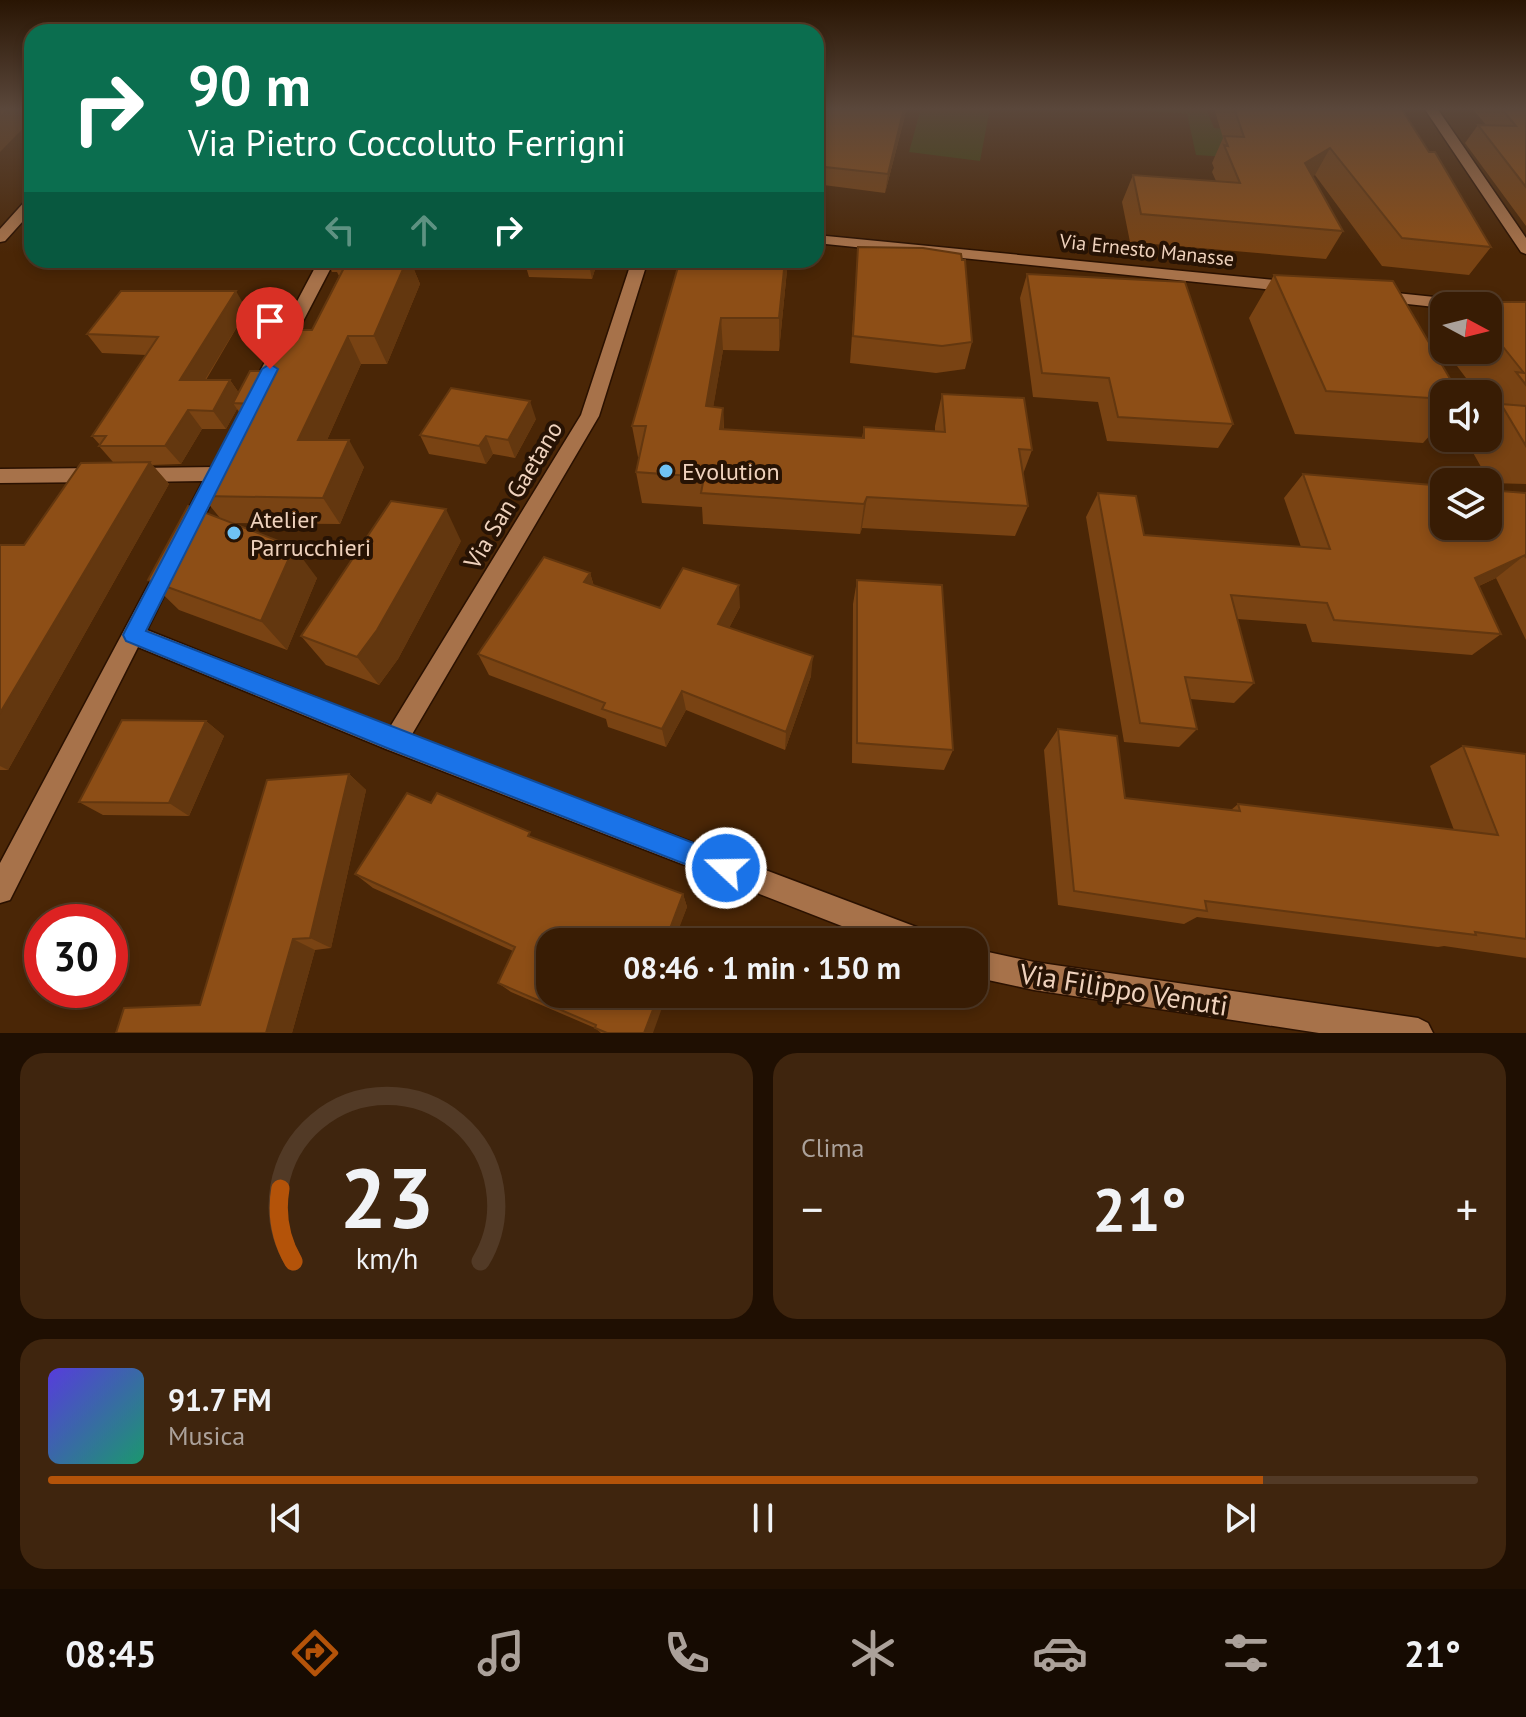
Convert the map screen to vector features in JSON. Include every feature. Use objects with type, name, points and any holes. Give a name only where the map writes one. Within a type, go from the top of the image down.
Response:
[{"type":"street","points":[[1463,156],[1526,249]]},
{"type":"street","points":[[0,238],[24,211]]},
{"type":"street","name":"Via Ernesto Manasse","points":[[824,240],[1313,289]]},
{"type":"street","points":[[257,395],[323,268]]},
{"type":"street","name":"Via San Gaetano","points":[[395,741],[590,416],[637,268]]},
{"type":"street","points":[[1361,295],[1430,302]]},
{"type":"street","points":[[0,476],[219,468],[0,890]]},
{"type":"street","points":[[134,635],[395,741],[883,928]]},
{"type":"street","name":"Via Filippo Venuti","points":[[988,966],[1081,984],[1418,1033]]},
{"type":"green space","points":[[942,156],[981,156],[980,161]]},
{"type":"green space","points":[[1215,156],[1350,156],[1355,165]]},
{"type":"building","points":[[824,156],[892,156],[888,174],[824,167]]},
{"type":"building","points":[[1229,156],[1316,156],[1305,163],[1343,231],[1141,214],[1133,175],[1240,183]]},
{"type":"building","points":[[1337,156],[1437,156],[1491,247],[1402,238]]},
{"type":"building","points":[[1502,156],[1526,156],[1526,187]]},
{"type":"building","points":[[858,247],[923,248],[961,254],[962,260],[965,260],[972,342],[942,346],[853,336]]},
{"type":"building","points":[[344,268],[404,268],[374,336],[348,336],[298,440],[349,440],[323,498],[202,496],[253,404],[233,403],[250,371],[266,371],[294,330],[312,330]]},
{"type":"building","points":[[678,268],[784,268],[779,318],[721,318],[706,406],[723,408],[720,429],[864,438],[864,427],[945,432],[942,394],[1024,398],[1032,450],[1019,449],[1028,506],[867,497],[864,504],[701,493],[704,477],[636,472],[646,426],[632,426]]},
{"type":"building","points":[[1027,274],[1185,282],[1233,424],[1118,417],[1109,378],[1042,373]]},
{"type":"building","points":[[1274,275],[1393,281],[1430,344],[1430,364],[1441,364],[1451,380],[1430,380],[1430,398],[1326,391]]},
{"type":"building","points":[[121,291],[236,291],[180,380],[230,380],[213,411],[188,410],[165,446],[99,446],[106,436],[92,436],[158,337],[87,334]]},
{"type":"building","points":[[1502,302],[1526,302],[1526,385],[1516,372],[1524,373],[1502,346]]},
{"type":"building","points":[[451,388],[530,401],[508,440],[486,436],[479,446],[420,435]]},
{"type":"building","points":[[1502,404],[1526,406],[1526,446],[1502,406]]},
{"type":"building","points":[[150,462],[0,713],[0,545],[24,545],[81,463]]},
{"type":"building","points":[[1303,474],[1430,485],[1430,540],[1502,540],[1502,491],[1526,493],[1526,558],[1525,555],[1475,578],[1501,634],[1334,620],[1327,603],[1231,595],[1254,683],[1185,677],[1197,729],[1140,723],[1098,493],[1136,496],[1144,535],[1330,549]]},
{"type":"building","points":[[391,501],[446,509],[377,630],[357,657],[301,636]]},
{"type":"building","points":[[188,506],[294,547],[261,621],[148,580]]},
{"type":"building","points":[[544,557],[590,573],[584,582],[660,608],[683,568],[739,585],[718,624],[813,656],[786,732],[682,691],[662,729],[602,709],[605,703],[478,654]]},
{"type":"building","points":[[857,580],[942,585],[953,750],[857,743]]},
{"type":"building","points":[[122,720],[206,721],[169,803],[79,802]]},
{"type":"building","points":[[1058,729],[1117,736],[1125,798],[1240,811],[1238,804],[1498,835],[1463,746],[1526,754],[1526,939],[1205,901],[1207,911],[1074,891]]},
{"type":"building","points":[[349,774],[310,938],[293,939],[266,1033],[116,1033],[124,1008],[200,1005],[267,780]]},
{"type":"building","points":[[407,793],[431,803],[437,793],[530,832],[528,836],[683,894],[670,928],[536,928],[536,999],[498,983],[515,947],[355,874]]},
{"type":"building","points":[[556,1008],[654,1008],[644,1033],[607,1033],[595,1028],[596,1025]]},
{"type":"place","name":"Evolution","points":[[666,471]]},
{"type":"place","name":"Atelier Parrucchieri","points":[[234,533]]},
{"type":"route","points":[[270,369],[134,635],[395,741],[726,868]]}]
